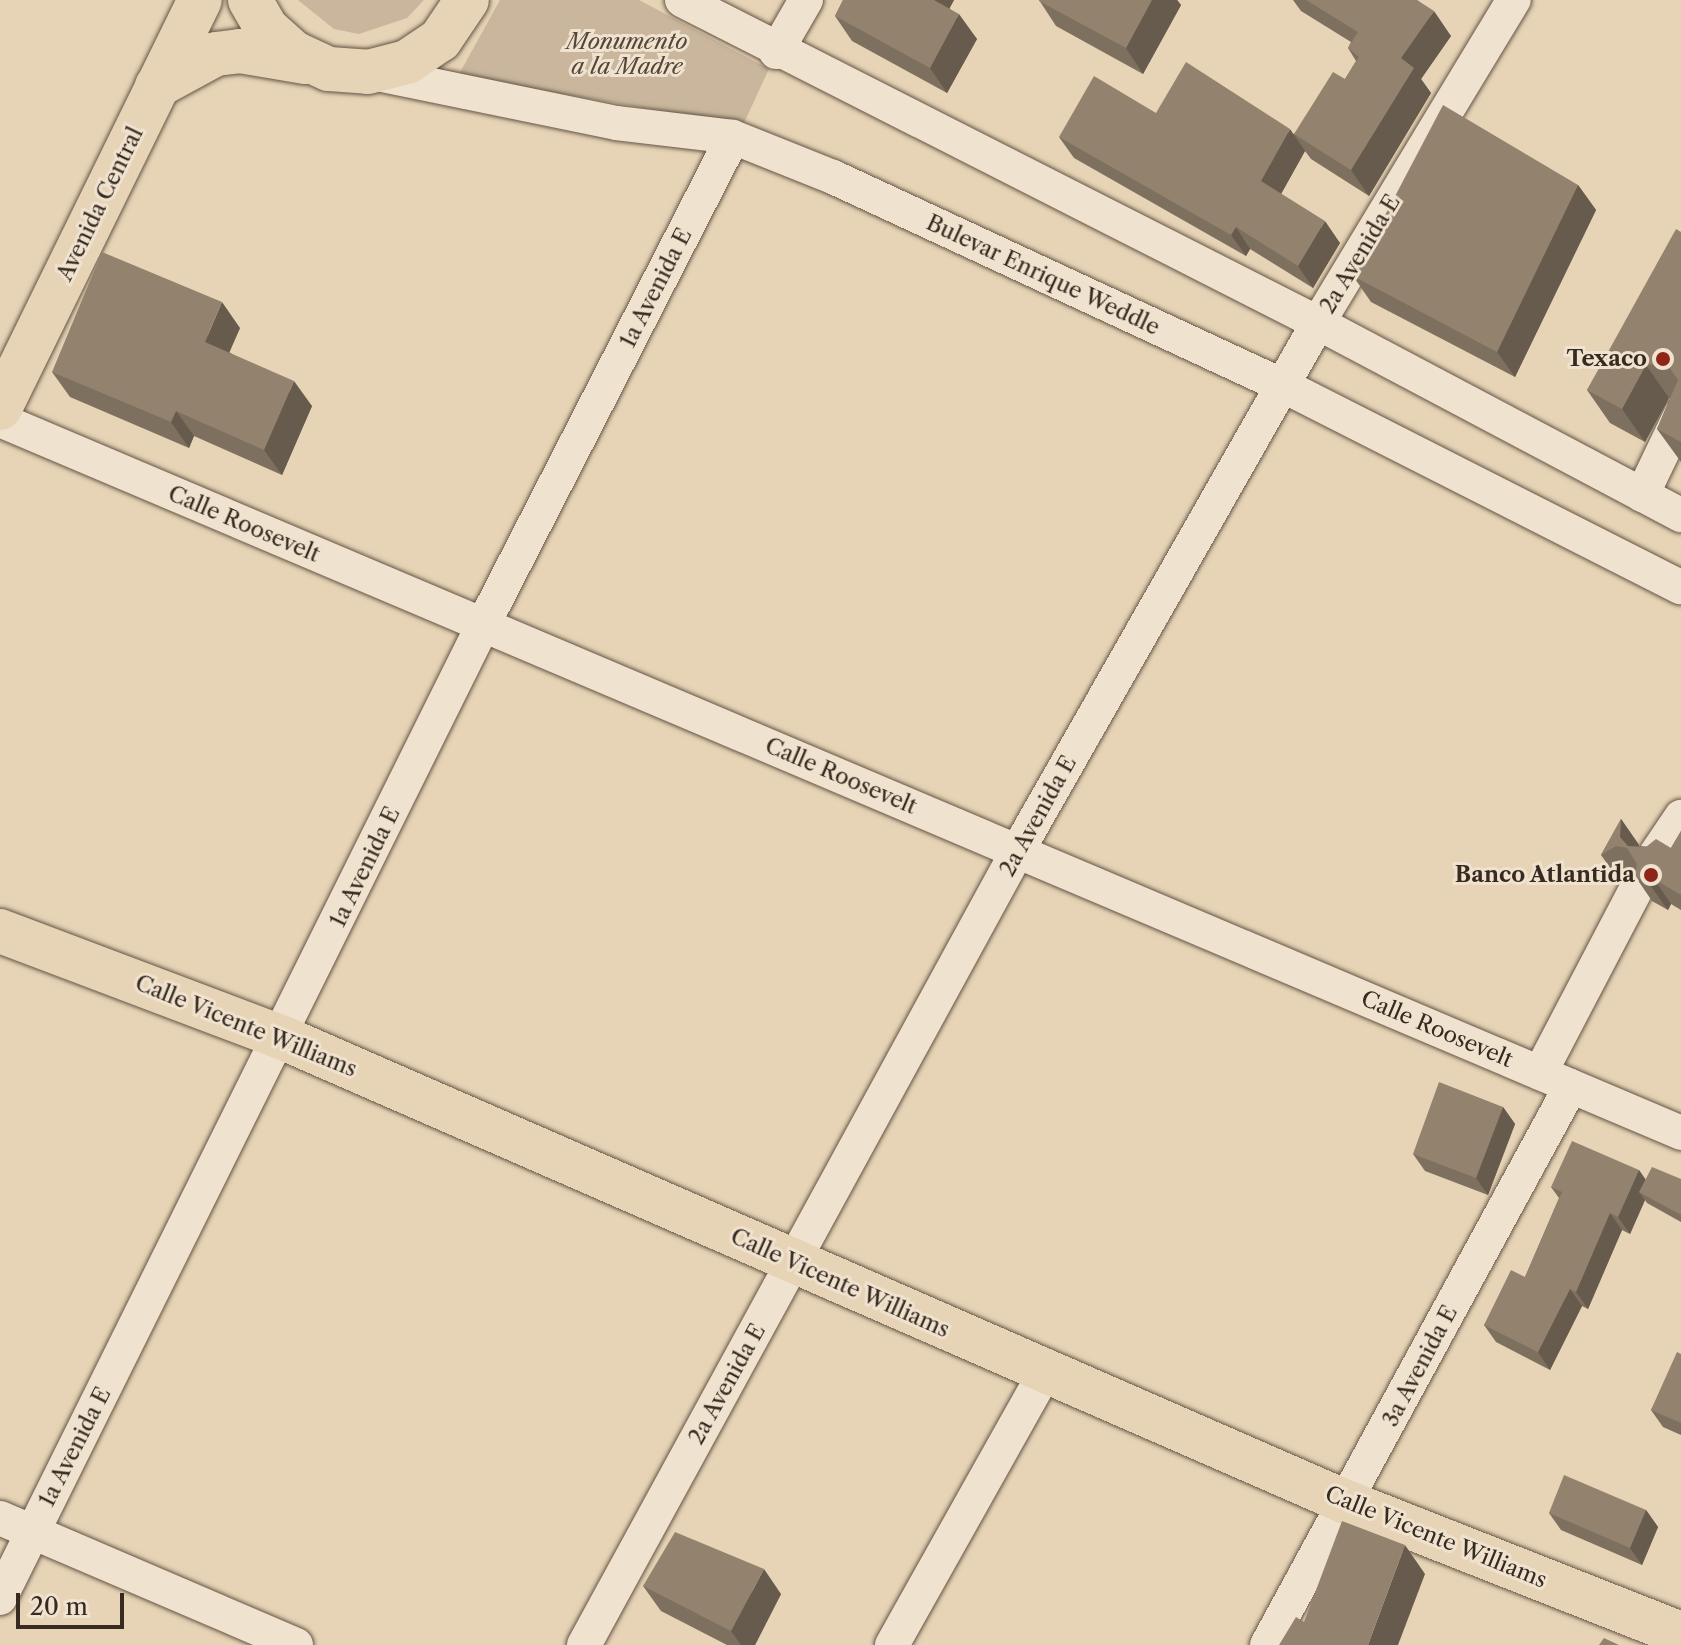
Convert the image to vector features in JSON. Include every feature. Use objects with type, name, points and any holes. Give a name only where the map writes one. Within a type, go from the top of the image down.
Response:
[{"type":"main road","name":"Avenida Central","points":[[0,408],[200,0]]},
{"type":"main road","points":[[250,0],[266,28],[294,53],[348,71],[407,62],[440,40],[467,0]]},
{"type":"main road","name":"Bulevar Enrique Weddle","points":[[157,86],[191,65],[240,51],[348,71]]},
{"type":"main road","name":"Calle Vicente Williams","points":[[0,931],[281,1037],[1346,1502],[1681,1634]]},
{"type":"street","points":[[682,0],[776,52],[1318,323],[1681,515]]},
{"type":"street","points":[[776,52],[806,0]]},
{"type":"street","name":"2a Avenida E","points":[[584,1645],[1018,850],[1318,323],[1514,0]]},
{"type":"street","name":"Bulevar Enrique Weddle","points":[[348,71],[616,123],[733,137],[833,177],[1282,385],[1681,587]]},
{"type":"street","name":"1a Avenida E","points":[[0,1598],[483,625],[733,137]]},
{"type":"street","points":[[1642,495],[1681,414]]},
{"type":"street","name":"Calle Roosevelt","points":[[0,420],[1681,1133]]},
{"type":"street","points":[[1656,854],[1681,817]]},
{"type":"street","points":[[1540,1073],[1635,891]]},
{"type":"street","name":"3a Avenida E","points":[[1267,1645],[1571,1086]]},
{"type":"street","points":[[892,1645],[1045,1372]]},
{"type":"street","points":[[0,1518],[296,1645]]},
{"type":"green space","points":[[298,0],[424,0],[407,18],[359,34],[334,29]]},
{"type":"green space","name":"Monumento a la Madre","points":[[500,0],[639,0],[769,69],[743,125],[458,76]]},
{"type":"building","points":[[843,0],[934,0],[959,14],[930,68],[835,16]]},
{"type":"building","points":[[1039,0],[1152,0],[1126,48]]},
{"type":"building","points":[[1306,0],[1417,0],[1434,11],[1401,58],[1414,68],[1351,170],[1294,134],[1333,72],[1345,79],[1359,57],[1348,48],[1358,32]]},
{"type":"building","points":[[1186,62],[1290,129],[1261,181],[1325,221],[1298,266],[1236,227],[1231,235],[1059,137],[1094,76],[1156,113]]},
{"type":"building","points":[[1443,105],[1578,185],[1497,352],[1353,276]]},
{"type":"building","points":[[1676,229],[1681,232],[1681,442],[1657,429],[1678,380],[1667,364],[1646,365],[1622,409],[1587,390]]},
{"type":"building","points":[[102,252],[222,302],[205,342],[294,381],[264,450],[176,411],[171,422],[52,372]]},
{"type":"building","points":[[1621,819],[1620,837],[1628,846],[1646,847],[1656,839],[1671,848],[1681,831],[1681,895],[1654,879],[1650,885],[1635,876],[1637,864],[1627,848],[1616,846],[1601,855]]},
{"type":"building","points":[[1439,1082],[1503,1107],[1476,1178],[1413,1154]]},
{"type":"building","points":[[1572,1141],[1639,1170],[1618,1217],[1610,1213],[1576,1292],[1570,1289],[1538,1352],[1484,1325],[1511,1270],[1525,1277],[1562,1192],[1551,1187]]},
{"type":"building","points":[[1652,1167],[1681,1179],[1681,1215],[1639,1192]]},
{"type":"building","points":[[1677,1352],[1681,1354],[1681,1423],[1651,1410]]},
{"type":"building","points":[[1564,1475],[1646,1510],[1630,1548],[1549,1513]]},
{"type":"building","points":[[1342,1521],[1405,1545],[1368,1645],[1279,1645],[1296,1617],[1304,1622]]},
{"type":"building","points":[[675,1532],[764,1569],[731,1631],[643,1586]]},
{"type":"building","points":[[1604,1638],[1619,1645],[1599,1645]]},
{"type":"place","name":"Texaco","points":[[1663,359]]},
{"type":"place","name":"Banco Atlantida","points":[[1651,875]]}]
